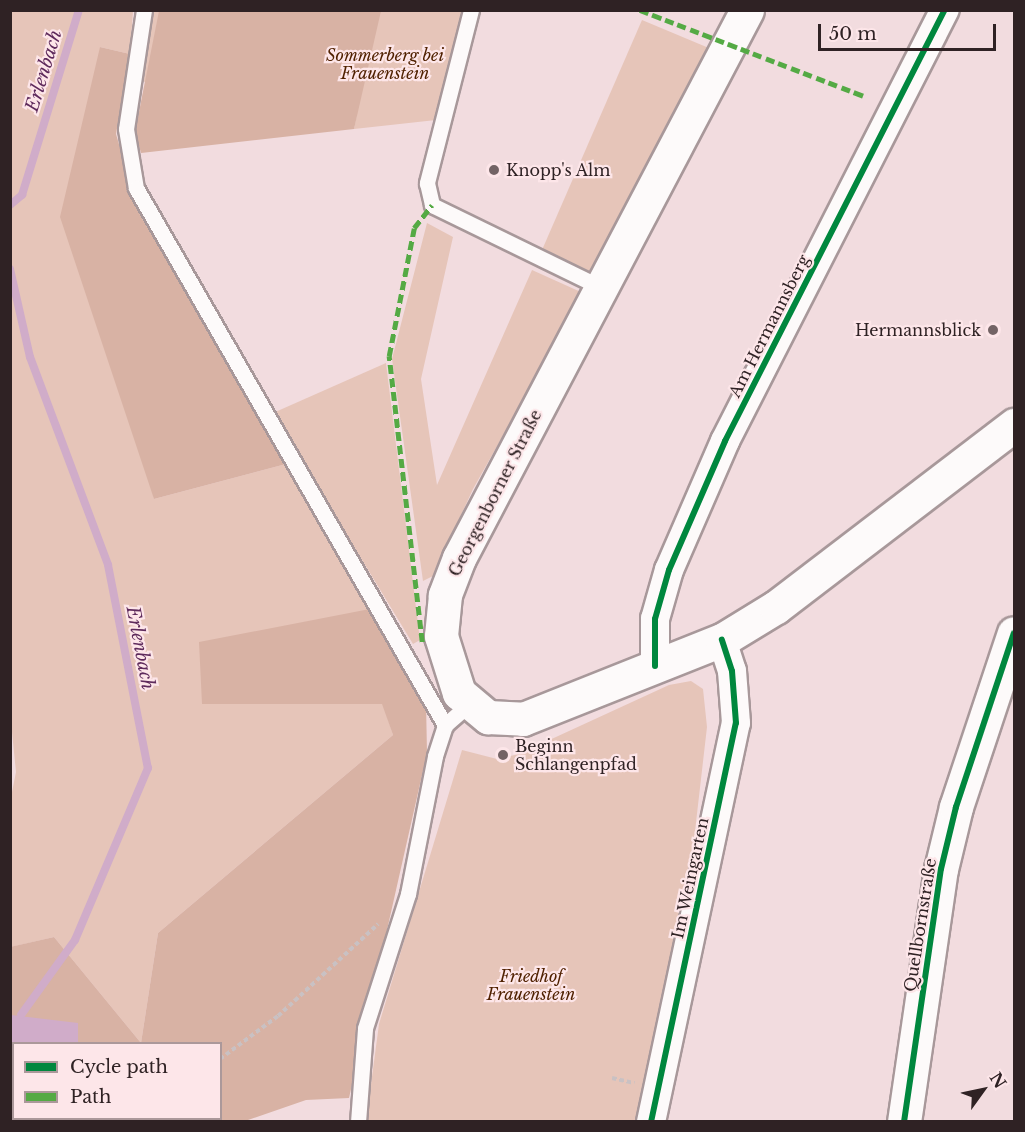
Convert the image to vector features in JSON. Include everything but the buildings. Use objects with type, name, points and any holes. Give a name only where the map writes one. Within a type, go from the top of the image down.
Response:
[{"type":"main road","name":"Georgenborner Straße","points":[[457,715],[442,652],[441,615],[451,577],[600,287],[747,10]]},
{"type":"main road","points":[[457,715],[523,719],[722,640],[776,607],[1014,425]]},
{"type":"main road","name":"Quellbornstraße","points":[[904,1122],[941,869],[956,807],[1014,633]]},
{"type":"street","name":"Am Hermannsberg","points":[[655,666],[655,619],[669,570],[725,441],[945,10]]},
{"type":"street","name":"Im Weingarten","points":[[651,1122],[736,723],[732,671],[722,640]]},
{"type":"lane","points":[[144,10],[126,129],[136,188],[457,715],[408,894],[365,1028],[358,1122]]},
{"type":"lane","points":[[471,10],[427,183],[432,205],[600,287]]},
{"type":"path","points":[[222,1058],[278,1016],[408,894]]},
{"type":"green space","points":[[10,11],[133,11],[130,54],[100,47],[154,499],[286,464],[375,608],[202,704],[383,704],[393,735],[158,933],[140,1042],[54,937],[11,947],[10,802],[16,772],[10,712]]},
{"type":"green space","name":"Sommerberg bei Frauenstein","points":[[139,11],[466,11],[436,120],[354,129],[357,114],[126,79]]},
{"type":"green space","points":[[642,20],[716,51],[594,274],[542,250]]},
{"type":"green space","points":[[427,223],[453,237],[421,379],[437,485],[532,270],[583,293],[473,489],[433,576],[423,581],[392,359]]},
{"type":"green space","points":[[386,363],[420,640],[413,644],[273,413]]},
{"type":"green space","name":"Friedhof Frauenstein","points":[[691,681],[703,689],[707,727],[689,883],[643,1121],[366,1122],[379,1024],[462,750],[497,759],[519,754],[669,685]]},
{"type":"shaded area","name":"Sommerberg bei Frauenstein","points":[[159,11],[381,11],[354,129],[141,153],[135,132]]},
{"type":"shaded area","points":[[100,47],[130,54],[116,134],[139,213],[286,464],[154,499],[60,217]]},
{"type":"shaded area","points":[[375,608],[426,702],[427,753],[349,1098],[306,1100],[245,1121],[11,1121],[10,947],[54,937],[140,1042],[12,1042],[12,1120],[222,1120],[222,1042],[141,1042],[158,933],[393,735],[382,704],[202,704],[199,642]]},
{"type":"shaded area","points":[[11,1015],[78,1023],[78,1042],[12,1042],[12,1054]]},
{"type":"waterway","name":"Erlenbach","points":[[10,205],[22,195],[79,10]]},
{"type":"waterway","name":"Erlenbach","points":[[10,269],[30,357],[108,565],[148,768],[75,940],[21,1015]]},
{"type":"marked path","points":[[640,10],[867,97]]},
{"type":"marked path","points":[[422,642],[389,356],[414,228],[432,205]]},
{"type":"cycle path","points":[[655,666],[655,619],[669,570],[725,441],[945,10]]},
{"type":"cycle path","points":[[904,1122],[941,869],[956,807],[1014,633]]},
{"type":"cycle path","points":[[651,1122],[736,723],[732,671],[722,640]]},
{"type":"place","name":"Knopp's Alm","points":[[494,170]]},
{"type":"place","name":"Hermannsblick","points":[[993,330]]},
{"type":"place","name":"Beginn Schlangenpfad","points":[[503,755]]}]
